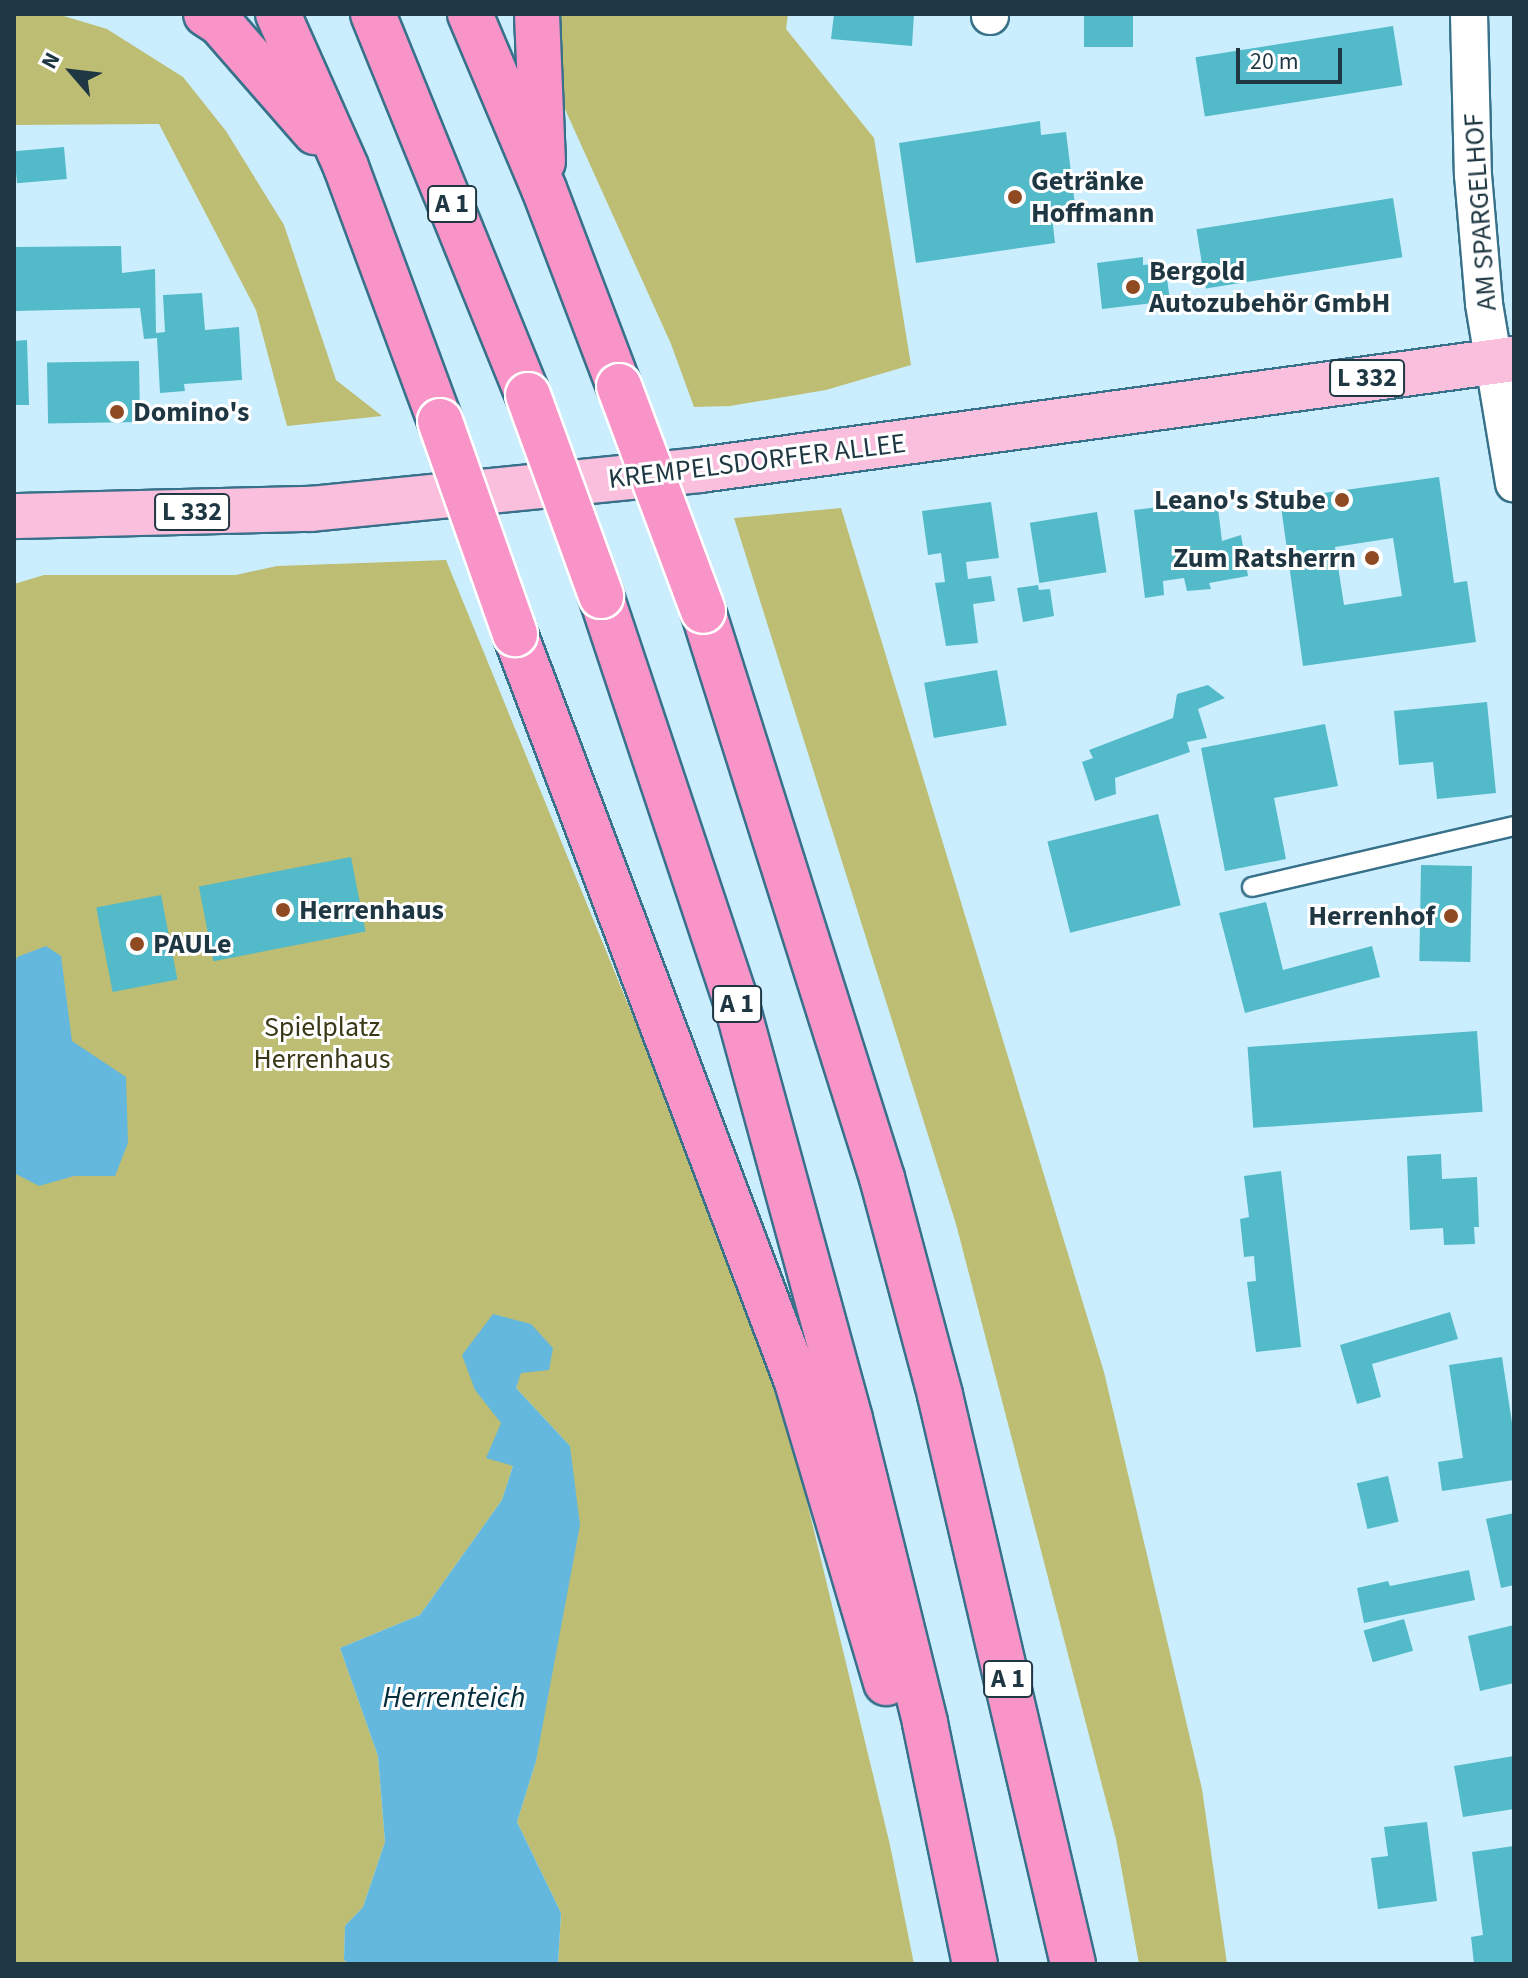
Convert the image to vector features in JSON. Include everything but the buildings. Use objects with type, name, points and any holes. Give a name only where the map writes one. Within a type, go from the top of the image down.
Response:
[{"type":"highway","points":[[206,14],[220,23],[346,167]]},
{"type":"highway","points":[[278,14],[346,167],[515,634],[797,1382],[972,1964]]},
{"type":"highway","name":"A 1","points":[[373,14],[528,395],[601,596],[740,1017],[854,1434],[925,1723],[972,1964]]},
{"type":"highway","name":"A 1","points":[[470,14],[544,189],[703,611],[882,1178],[940,1395],[1073,1964]]},
{"type":"highway","points":[[537,14],[544,189]]},
{"type":"main road","name":"KREMPELSDORFER ALLEE","points":[[14,516],[311,509],[685,472],[1505,360]]},
{"type":"street","name":"AM SPARGELHOF","points":[[1469,14],[1473,175],[1484,304],[1505,360],[1514,484]]},
{"type":"lane","points":[[1252,887],[1514,826]]},
{"type":"green space","points":[[14,14],[57,14],[107,29],[183,77],[226,131],[284,225],[336,380],[382,416],[287,426],[256,310],[159,124],[14,125]]},
{"type":"green space","points":[[522,14],[788,14],[786,29],[874,138],[911,365],[826,390],[730,406],[694,407],[671,344]]},
{"type":"green space","points":[[841,508],[1104,1372],[1202,1789],[1227,1964],[1139,1964],[1116,1839],[956,1224],[734,518]]},
{"type":"green space","name":"Spielplatz Herrenhaus","points":[[446,560],[670,1107],[787,1419],[890,1845],[914,1964],[558,1964],[561,1913],[517,1822],[536,1761],[570,1446],[516,1388],[531,1324],[491,1407],[501,1423],[513,1466],[502,1500],[420,1615],[340,1648],[378,1756],[385,1842],[363,1907],[345,1926],[344,1960],[350,1964],[14,1964],[14,584],[44,575],[236,575],[277,566]]},
{"type":"water","points":[[46,946],[61,956],[72,1041],[126,1077],[128,1143],[115,1176],[74,1176],[39,1186],[14,1173],[14,967],[17,957]]},
{"type":"water","name":"Herrenteich","points":[[493,1314],[531,1324],[553,1348],[549,1370],[521,1373],[516,1388],[570,1446],[580,1525],[536,1761],[517,1822],[561,1913],[558,1964],[350,1964],[344,1960],[345,1926],[363,1907],[385,1842],[378,1756],[340,1648],[420,1615],[502,1500],[513,1466],[486,1458],[501,1423],[475,1390],[462,1355]]},
{"type":"place","name":"Getränke Hoffmann","points":[[1015,197]]},
{"type":"place","name":"Bergold Autozubehör GmbH","points":[[1133,287]]},
{"type":"place","name":"Domino's","points":[[117,412]]},
{"type":"place","name":"Leano's Stube","points":[[1342,500]]},
{"type":"place","name":"Zum Ratsherrn","points":[[1372,558]]},
{"type":"place","name":"Herrenhaus","points":[[283,910]]},
{"type":"place","name":"Herrenhof","points":[[1451,916]]},
{"type":"place","name":"PAULe","points":[[137,944]]}]
